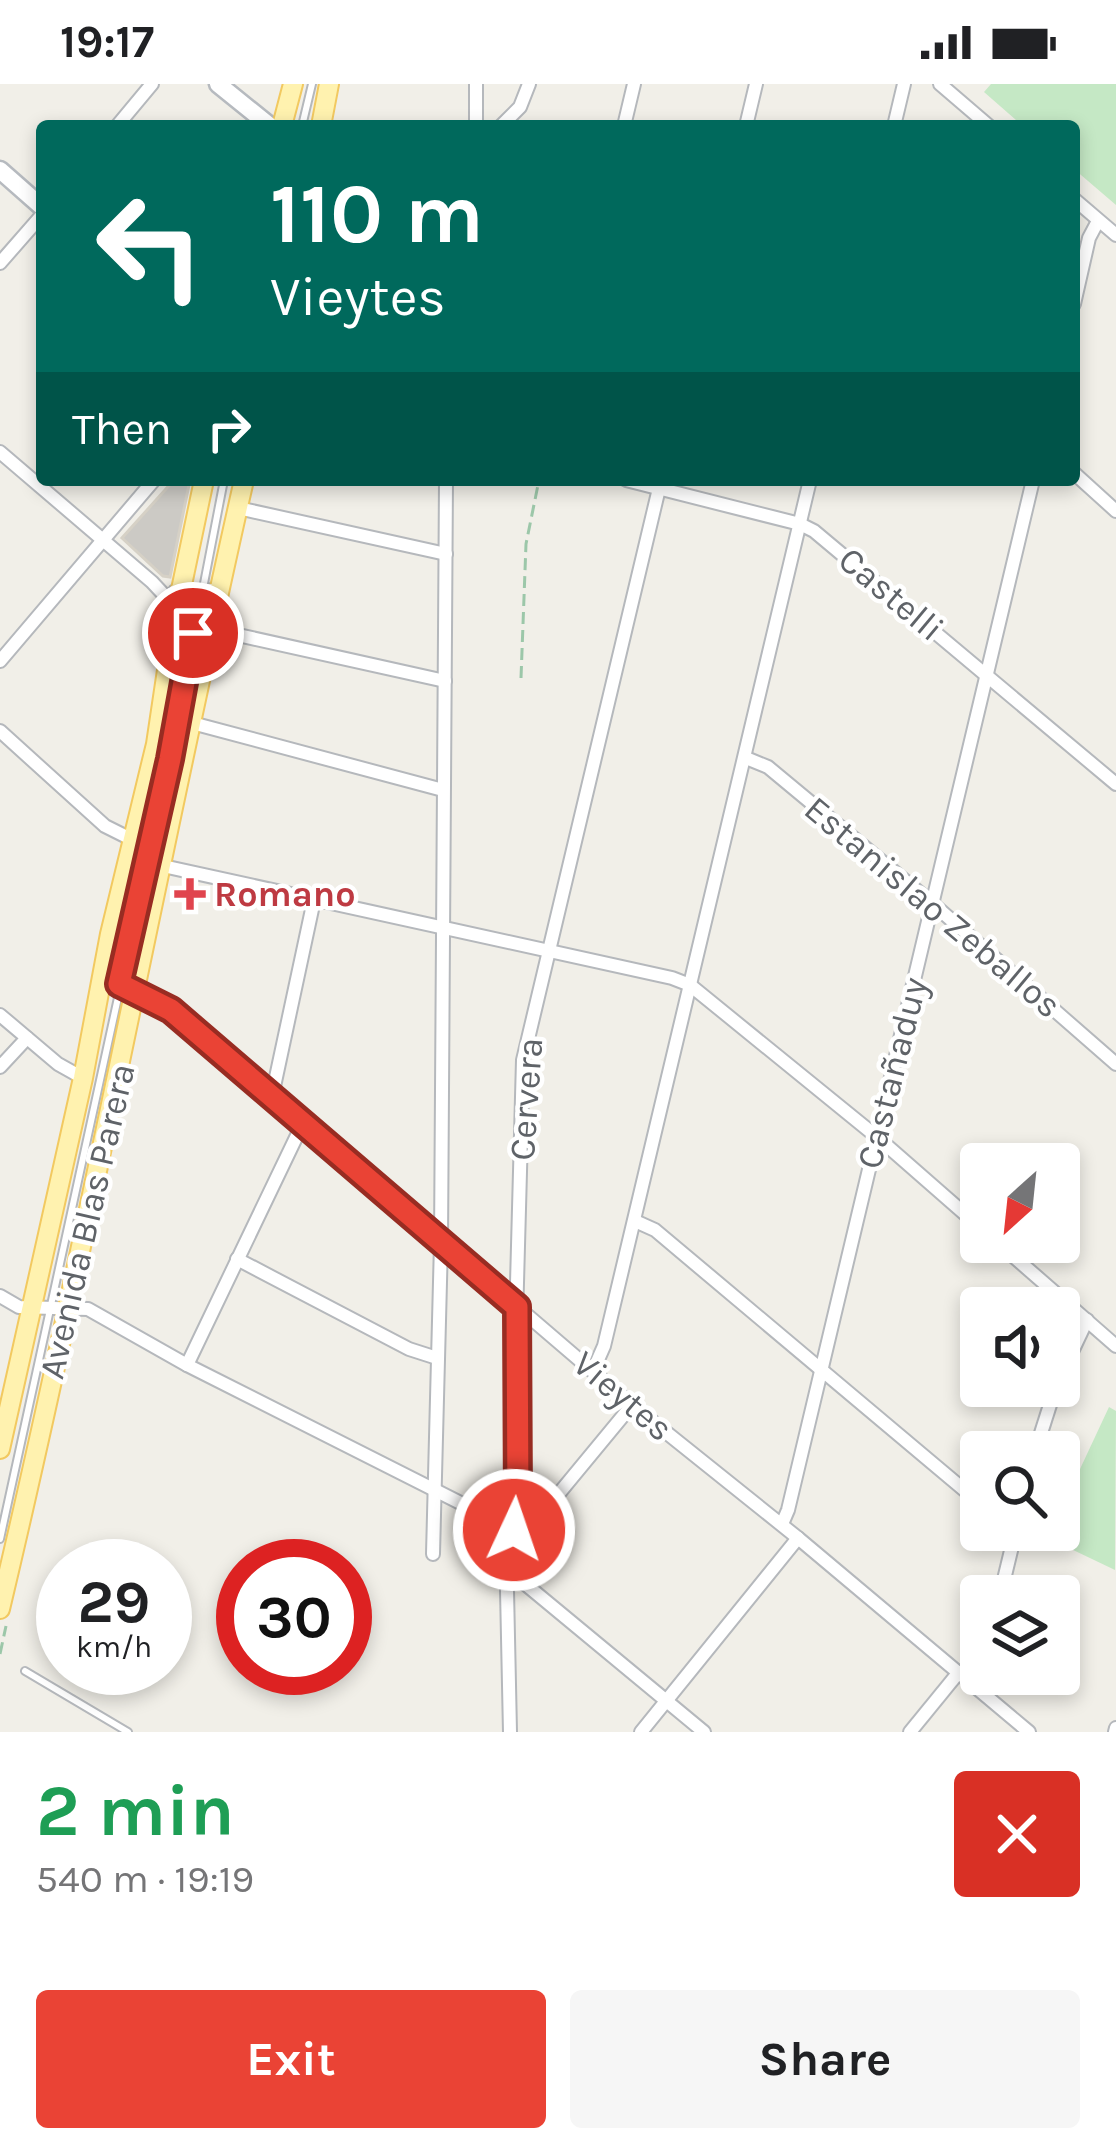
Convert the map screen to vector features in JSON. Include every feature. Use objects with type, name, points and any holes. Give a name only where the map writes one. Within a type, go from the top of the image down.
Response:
[{"type":"main road","points":[[218,84],[262,120]]},
{"type":"main road","points":[[283,120],[293,84]]},
{"type":"main road","points":[[322,120],[329,84]]},
{"type":"main road","points":[[0,170],[36,205]]},
{"type":"main road","name":"Avenida Blas Parera","points":[[0,1609],[83,1078],[163,866],[211,629],[200,591],[204,486]]},
{"type":"main road","name":"Avenida Blas Parera","points":[[0,1448],[49,1308],[120,984],[133,840],[161,718],[174,623],[200,591],[238,508],[243,486]]},
{"type":"street","points":[[122,120],[152,84]]},
{"type":"street","points":[[476,84],[476,120]]},
{"type":"street","points":[[510,120],[529,84]]},
{"type":"street","points":[[625,120],[634,84]]},
{"type":"street","points":[[748,120],[757,84]]},
{"type":"street","points":[[895,120],[904,84]]},
{"type":"street","points":[[940,84],[982,120]]},
{"type":"street","points":[[1080,205],[1116,236]]},
{"type":"street","points":[[0,263],[36,218]]},
{"type":"street","points":[[1080,278],[1089,238],[1099,220]]},
{"type":"street","points":[[0,452],[36,483]]},
{"type":"street","points":[[1080,478],[1116,511]]},
{"type":"street","points":[[40,486],[152,582],[166,597],[174,623]]},
{"type":"street","points":[[0,661],[149,486]]},
{"type":"street","points":[[433,1554],[441,1244],[446,486]]},
{"type":"street","name":"Cervera","points":[[510,1732],[509,1576],[518,1507],[523,1060],[660,486]]},
{"type":"street","name":"Castelli","points":[[667,486],[800,524],[843,553],[1116,784]]},
{"type":"street","points":[[593,1371],[604,1346],[809,486]]},
{"type":"street","name":"Castañaduy","points":[[782,1524],[1032,486]]},
{"type":"street","points":[[238,508],[446,554]]},
{"type":"street","points":[[152,582],[200,591]]},
{"type":"street","points":[[211,629],[445,682]]},
{"type":"street","points":[[192,723],[442,790]]},
{"type":"street","points":[[0,731],[105,826],[133,840]]},
{"type":"street","name":"Estanislao Zeballos","points":[[746,758],[768,767],[1116,1064]]},
{"type":"street","points":[[163,866],[690,985],[960,1210]]},
{"type":"street","points":[[272,1096],[314,901]]},
{"type":"street","name":"Vieytes","points":[[120,984],[171,1010],[632,1405],[960,1673]]},
{"type":"street","points":[[0,1015],[58,1064],[83,1078]]},
{"type":"street","points":[[0,1067],[26,1038]]},
{"type":"street","points":[[187,1365],[303,1124]]},
{"type":"street","points":[[634,1221],[655,1230],[960,1487]]},
{"type":"street","points":[[237,1259],[409,1349],[437,1358]]},
{"type":"street","points":[[1022,1263],[1116,1346]]},
{"type":"street","points":[[0,1296],[19,1307],[88,1309],[187,1365],[514,1530],[532,1526],[632,1405]]},
{"type":"street","points":[[1080,1335],[1087,1320]]},
{"type":"street","points":[[641,1732],[798,1538]]},
{"type":"street","points":[[509,1576],[524,1583],[704,1732]]},
{"type":"street","points":[[910,1732],[960,1680]]},
{"type":"street","name":"Vieytes","points":[[986,1695],[1029,1732]]},
{"type":"lane","points":[[303,120],[312,84]]},
{"type":"lane","points":[[120,984],[223,486]]},
{"type":"lane","points":[[0,1539],[49,1308]]},
{"type":"lane","points":[[25,1671],[128,1732]]},
{"type":"path","points":[[521,677],[526,544],[538,486]]},
{"type":"green space","points":[[991,84],[1116,84],[1116,205],[1080,174],[1080,120],[1016,120],[984,92]]},
{"type":"green space","points":[[1109,1407],[1116,1411],[1115,1570],[1075,1551],[1080,1551],[1080,1469]]},
{"type":"building","points":[[169,486],[189,486],[170,577],[163,576],[122,538]]},
{"type":"place","name":"Romano","points":[[190,894]]},
{"type":"route","points":[[193,633],[119,984],[171,1010],[517,1307],[518,1507],[514,1530]]}]
